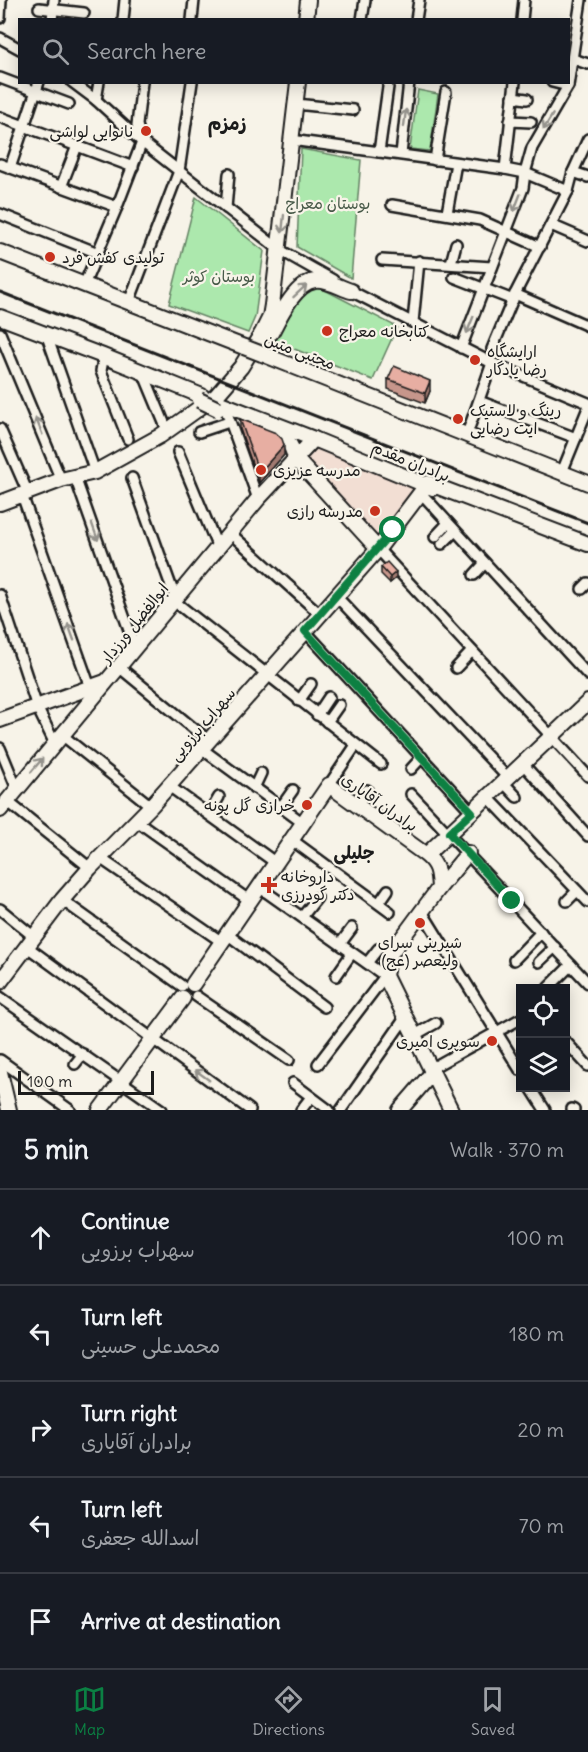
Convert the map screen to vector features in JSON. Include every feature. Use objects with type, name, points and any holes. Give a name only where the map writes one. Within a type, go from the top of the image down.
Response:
[{"type":"street","points":[[0,18],[1,0]]},
{"type":"street","points":[[123,18],[125,0]]},
{"type":"street","points":[[192,18],[194,0]]},
{"type":"street","points":[[306,18],[308,0]]},
{"type":"street","points":[[362,18],[365,0]]},
{"type":"street","points":[[416,18],[418,0]]},
{"type":"street","points":[[522,18],[524,0]]},
{"type":"street","points":[[570,75],[581,0]]},
{"type":"street","points":[[39,8],[84,13]]},
{"type":"street","points":[[578,28],[588,32]]},
{"type":"street","points":[[0,38],[18,48]]},
{"type":"street","points":[[573,59],[588,64]]},
{"type":"street","points":[[0,78],[18,82]]},
{"type":"street","points":[[76,84],[142,142],[280,250],[351,291],[461,348],[588,403]]},
{"type":"street","points":[[96,100],[99,84]]},
{"type":"street","points":[[84,285],[142,142],[137,125],[142,84]]},
{"type":"street","points":[[129,302],[180,171],[192,84]]},
{"type":"street","points":[[266,335],[280,250],[298,84]]},
{"type":"street","points":[[401,154],[409,84]]},
{"type":"street","points":[[505,169],[515,84]]},
{"type":"street","points":[[461,348],[523,188],[532,148],[568,86],[560,84]]},
{"type":"street","points":[[10,168],[38,87],[69,104]]},
{"type":"street","points":[[379,152],[388,87]]},
{"type":"street","points":[[435,160],[446,92]]},
{"type":"street","points":[[513,97],[527,99]]},
{"type":"street","points":[[296,104],[353,110]]},
{"type":"street","points":[[0,117],[133,167]]},
{"type":"street","points":[[510,121],[531,122]]},
{"type":"street","points":[[492,349],[514,297],[568,191],[573,172],[588,139]]},
{"type":"street","points":[[291,140],[505,169],[525,173],[568,191]]},
{"type":"street","points":[[61,187],[77,146]]},
{"type":"street","points":[[447,213],[456,163]]},
{"type":"street","points":[[0,164],[117,207]]},
{"type":"street","points":[[573,172],[588,177]]},
{"type":"street","points":[[226,208],[229,174]]},
{"type":"street","points":[[392,205],[480,220],[540,247]]},
{"type":"street","points":[[0,214],[98,253]]},
{"type":"street","points":[[551,225],[588,241]]},
{"type":"street","points":[[451,263],[456,244]]},
{"type":"street","name":"مجتبی متین","points":[[0,252],[588,483]]},
{"type":"street","points":[[382,260],[492,267]]},
{"type":"street","points":[[412,322],[419,261]]},
{"type":"street","points":[[454,277],[514,297],[588,326]]},
{"type":"street","points":[[0,503],[95,472],[160,436],[216,396],[266,335],[298,290],[309,282],[320,281],[351,291]]},
{"type":"street","points":[[0,317],[145,375],[285,436],[292,446],[295,458],[588,776]]},
{"type":"street","points":[[0,323],[48,337]]},
{"type":"street","points":[[0,333],[68,479],[135,647]]},
{"type":"street","points":[[48,337],[95,472]]},
{"type":"street","points":[[103,358],[101,371],[128,439]]},
{"type":"street","points":[[467,434],[492,363]]},
{"type":"street","points":[[145,375],[165,425]]},
{"type":"street","points":[[479,401],[581,435]]},
{"type":"street","points":[[562,472],[581,435],[588,408]]},
{"type":"street","points":[[199,432],[224,410]]},
{"type":"street","points":[[224,410],[258,499]]},
{"type":"street","name":"برادران مقدم","points":[[224,410],[314,439],[425,487],[588,550]]},
{"type":"street","points":[[0,429],[25,494],[90,687]]},
{"type":"street","name":"ابوالفضل ورزدار","points":[[4,806],[258,499],[314,439]]},
{"type":"street","points":[[178,452],[218,548]]},
{"type":"street","points":[[132,478],[174,599],[266,676],[381,764]]},
{"type":"street","points":[[425,487],[448,523],[588,675]]},
{"type":"street","name":"برادران مقدم","points":[[425,487],[588,544]]},
{"type":"street","name":"سهراب برزویی","points":[[0,982],[62,900],[151,806],[378,549],[425,487]]},
{"type":"street","points":[[448,523],[439,541],[455,531]]},
{"type":"street","points":[[230,533],[320,614]]},
{"type":"street","points":[[474,574],[485,564]]},
{"type":"street","points":[[0,595],[37,707],[59,740],[151,806]]},
{"type":"street","points":[[336,596],[505,780],[517,797]]},
{"type":"street","points":[[305,631],[472,812]]},
{"type":"street","points":[[456,668],[472,651]]},
{"type":"street","points":[[119,667],[254,788],[303,823]]},
{"type":"street","points":[[0,720],[107,681]]},
{"type":"street","points":[[299,701],[311,684]]},
{"type":"street","points":[[317,715],[329,697]]},
{"type":"street","points":[[439,888],[438,870],[434,861],[426,855],[588,702]]},
{"type":"street","points":[[327,722],[339,705]]},
{"type":"street","points":[[329,785],[356,745]]},
{"type":"street","points":[[0,748],[17,789]]},
{"type":"street","points":[[411,769],[422,757]]},
{"type":"street","points":[[523,764],[588,836]]},
{"type":"street","points":[[254,788],[261,773]]},
{"type":"street","name":"برادران آقایاری","points":[[100,1110],[188,991],[329,785],[426,855]]},
{"type":"street","points":[[169,786],[276,863]]},
{"type":"street","points":[[281,807],[293,790]]},
{"type":"street","points":[[357,806],[367,790]]},
{"type":"street","points":[[411,794],[588,983]]},
{"type":"street","points":[[209,814],[219,797]]},
{"type":"street","points":[[488,797],[588,902]]},
{"type":"street","points":[[4,806],[95,863],[224,938],[324,1007]]},
{"type":"street","points":[[137,821],[249,901]]},
{"type":"street","points":[[292,840],[390,912]]},
{"type":"street","points":[[318,1064],[385,976],[388,957],[439,888],[468,854]]},
{"type":"street","points":[[259,887],[385,976],[451,1110]]},
{"type":"street","points":[[379,903],[388,890]]},
{"type":"street","points":[[567,901],[577,891]]},
{"type":"street","points":[[302,918],[317,898]]},
{"type":"street","points":[[62,900],[289,1060]]},
{"type":"street","points":[[0,909],[30,941],[153,1039],[250,1110]]},
{"type":"street","points":[[422,910],[516,1063]]},
{"type":"street","points":[[340,944],[352,928]]},
{"type":"street","points":[[514,960],[541,932]]},
{"type":"street","points":[[539,962],[555,947]]},
{"type":"street","points":[[367,963],[378,949]]},
{"type":"street","points":[[336,976],[352,953]]},
{"type":"street","points":[[552,984],[571,965]]},
{"type":"street","points":[[0,997],[162,1110]]},
{"type":"street","points":[[341,1110],[405,1018]]},
{"type":"street","points":[[400,1110],[431,1071],[516,1022]]},
{"type":"street","points":[[413,1036],[435,1023]]},
{"type":"street","points":[[73,1047],[80,1037]]},
{"type":"street","points":[[570,1046],[588,1066]]},
{"type":"street","points":[[75,1065],[83,1054]]},
{"type":"street","points":[[0,1060],[70,1110]]},
{"type":"street","points":[[0,1075],[9,1110]]},
{"type":"street","points":[[293,1083],[329,1110]]},
{"type":"street","points":[[534,1092],[545,1110]]},
{"type":"street","points":[[301,1110],[311,1097]]},
{"type":"shaded area","name":"مدرسه رازی","points":[[318,446],[416,485],[377,537],[304,459]]},
{"type":"green space","points":[[418,90],[438,94],[430,151],[410,149]]},
{"type":"green space","name":"بوستان معراج","points":[[301,149],[361,160],[351,278],[297,247]]},
{"type":"green space","name":"بوستان کوثر","points":[[196,197],[264,251],[255,317],[248,333],[169,304]]},
{"type":"green space","points":[[317,286],[397,327],[373,380],[274,341],[290,306],[303,291]]},
{"type":"building","points":[[394,366],[430,381],[425,393],[388,379]]},
{"type":"building","points":[[240,419],[276,433],[282,439],[284,445],[259,473]]},
{"type":"building","points":[[387,562],[396,572],[390,577],[381,567]]},
{"type":"railway","points":[[0,292],[588,523]]},
{"type":"place","name":"نانوایی لواشی","points":[[146,131]]},
{"type":"place","name":"تولیدی کفش فرد","points":[[50,257]]},
{"type":"place","name":"کتابخانه معراج","points":[[327,331]]},
{"type":"place","name":"ارایشگاه رضا یادگار","points":[[475,360]]},
{"type":"place","name":"رینگ و لاستیک ایت رضایی","points":[[458,419]]},
{"type":"place","name":"مدرسه عزیزی","points":[[261,470]]},
{"type":"place","name":"مدرسه رازی","points":[[375,511]]},
{"type":"place","name":"خرازی گل پونه","points":[[307,805]]},
{"type":"place","name":"داروخانه دکتر گودرزی","points":[[269,885]]},
{"type":"place","name":"شیرینی سرای ولیعصر (عج)","points":[[420,923]]},
{"type":"place","name":"سوپری امیری","points":[[492,1041]]},
{"type":"district","name":"زمزم","points":[[227,124]]},
{"type":"district","name":"جلیلی","points":[[354,853]]},
{"type":"route","points":[[393,530],[305,631],[472,812],[449,833],[512,901]]}]
